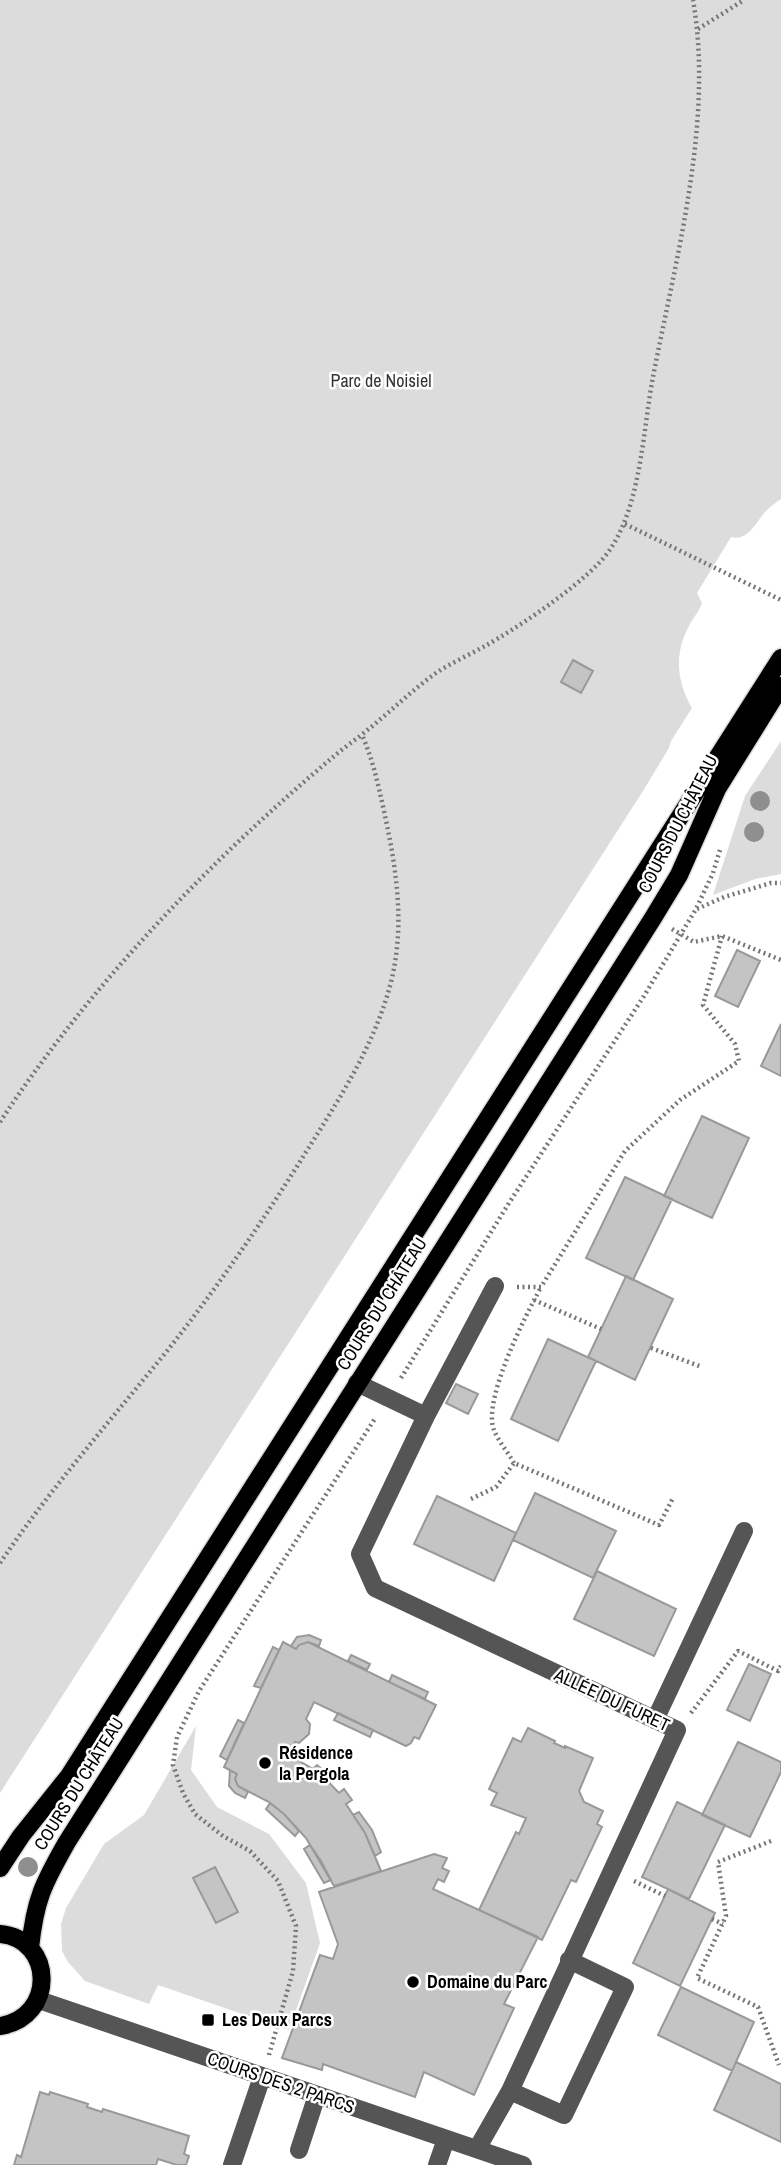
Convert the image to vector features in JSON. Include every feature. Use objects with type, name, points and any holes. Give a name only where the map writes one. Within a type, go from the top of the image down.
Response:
[{"type":"main road","name":"COURS DU CHÂTEAU","points":[[0,1868],[21,1836],[69,1776],[781,658]]},
{"type":"main road","name":"COURS DU CHÂTEAU","points":[[30,1948],[34,1911],[48,1874],[108,1774],[653,918],[679,875],[717,789],[781,686]]},
{"type":"main road","points":[[0,1934],[19,1940],[30,1948],[38,1959],[42,1973],[39,2000],[29,2013],[17,2021],[0,2026]]},
{"type":"street","name":"ALLÉE DU FURET","points":[[477,2149],[510,2091],[677,1730],[375,1588],[360,1554],[426,1416],[495,1286]]},
{"type":"street","points":[[357,1383],[426,1416]]},
{"type":"street","points":[[655,1720],[744,1531]]},
{"type":"street","points":[[510,2091],[564,2115],[625,1987],[569,1960]]},
{"type":"street","name":"COURS DES 2 PARCS","points":[[39,2000],[523,2165]]},
{"type":"street","points":[[232,2165],[262,2077]]},
{"type":"street","points":[[299,2150],[317,2095]]},
{"type":"street","points":[[437,2165],[446,2139]]},
{"type":"path","points":[[0,1122],[79,1016],[145,938],[214,866],[334,756],[437,672],[489,644],[552,602],[600,562],[625,524],[685,216],[694,150],[698,29],[693,0]]},
{"type":"path","points":[[698,29],[744,0]]},
{"type":"path","points":[[625,524],[781,600]]},
{"type":"path","points":[[0,1563],[66,1473],[167,1351],[226,1274],[329,1116],[381,1017],[392,978],[400,932],[399,902],[394,857],[373,759],[362,735]]},
{"type":"path","points":[[696,909],[724,897],[771,883],[781,883]]},
{"type":"path","points":[[653,918],[694,942],[722,936],[781,960]]},
{"type":"path","points":[[673,1498],[659,1525],[514,1462],[493,1428],[494,1395],[519,1328],[534,1300],[625,1151],[680,1100],[739,1061],[735,1044],[703,1005],[722,936]]},
{"type":"path","points":[[495,1286],[541,1287]]},
{"type":"path","points":[[534,1300],[601,1329]]},
{"type":"path","points":[[651,1348],[702,1367]]},
{"type":"path","points":[[471,1499],[496,1487],[514,1462]]},
{"type":"path","points":[[677,1730],[738,1651],[778,1671],[781,1666]]},
{"type":"path","points":[[771,1841],[718,1862],[726,1916],[697,1978],[758,2007],[779,2064]]},
{"type":"path","points":[[611,1870],[665,1896]]},
{"type":"path","points":[[712,1919],[723,1924]]},
{"type":"green space","name":"Parc de Noisiel","points":[[0,0],[781,0],[781,499],[767,510],[747,534],[731,537],[697,593],[702,603],[684,638],[679,658],[680,679],[692,708],[669,748],[0,1793]]},
{"type":"green space","points":[[781,741],[781,874],[755,879],[713,895],[745,796]]},
{"type":"green space","points":[[196,1726],[191,1770],[217,1807],[269,1834],[306,1883],[320,1943],[289,2030],[158,1985],[149,2004],[85,1981],[62,1951],[61,1924],[66,1908],[104,1844],[144,1815]]},
{"type":"building","points":[[573,660],[593,671],[581,693],[561,682]]},
{"type":"building","points":[[737,950],[760,961],[738,1007],[715,996]]},
{"type":"building","points":[[781,1024],[781,1076],[761,1066]]},
{"type":"building","points":[[702,1116],[749,1138],[712,1218],[664,1196]]},
{"type":"building","points":[[625,1177],[672,1199],[633,1280],[586,1258]]},
{"type":"building","points":[[626,1276],[673,1299],[635,1380],[588,1357]]},
{"type":"building","points":[[548,1339],[596,1361],[558,1441],[511,1419]]},
{"type":"building","points":[[456,1384],[478,1394],[468,1414],[446,1403]]},
{"type":"building","points":[[535,1493],[616,1531],[593,1578],[513,1540]]},
{"type":"building","points":[[437,1496],[516,1533],[494,1581],[414,1544]]},
{"type":"building","points":[[597,1571],[676,1609],[654,1656],[574,1619]]},
{"type":"building","points":[[309,1635],[321,1640],[319,1646],[308,1642],[296,1649],[291,1646],[297,1637]]},
{"type":"building","name":"Résidence la Pergola","points":[[283,1642],[296,1649],[308,1642],[436,1705],[419,1739],[414,1737],[406,1746],[314,1702],[306,1719],[310,1724],[309,1734],[299,1743],[295,1742],[289,1755],[320,1773],[339,1793],[344,1789],[352,1800],[346,1804],[365,1833],[381,1871],[334,1886],[306,1838],[284,1814],[269,1802],[238,1786],[235,1779],[237,1774],[224,1767]]},
{"type":"building","points":[[273,1647],[279,1650],[261,1688],[254,1686]]},
{"type":"building","points":[[351,1655],[370,1664],[367,1670],[348,1661]]},
{"type":"building","points":[[749,1664],[771,1674],[750,1721],[727,1710]]},
{"type":"building","points":[[392,1675],[428,1692],[425,1699],[389,1682]]},
{"type":"building","points":[[338,1713],[373,1730],[370,1737],[334,1720]]},
{"type":"building","points":[[238,1720],[244,1723],[227,1760],[220,1756]]},
{"type":"building","points":[[528,1728],[555,1741],[554,1743],[593,1758],[579,1791],[584,1802],[603,1811],[597,1824],[602,1827],[576,1882],[571,1880],[542,1940],[479,1910],[516,1832],[519,1834],[526,1818],[491,1805],[497,1793],[489,1789],[513,1738],[521,1742]]},
{"type":"building","points":[[738,1742],[781,1762],[781,1772],[750,1837],[702,1815]]},
{"type":"building","points":[[317,1765],[333,1779],[330,1782],[313,1769]]},
{"type":"building","points":[[230,1770],[237,1774],[235,1779],[238,1786],[248,1792],[245,1798],[229,1786]]},
{"type":"building","points":[[677,1802],[725,1825],[689,1899],[642,1877]]},
{"type":"building","points":[[270,1803],[299,1831],[295,1836],[266,1809]]},
{"type":"building","points":[[359,1812],[372,1830],[381,1852],[375,1856],[353,1815]]},
{"type":"building","points":[[310,1845],[331,1880],[324,1883],[304,1849]]},
{"type":"building","name":"Domaine du Parc","points":[[434,1854],[447,1858],[442,1868],[449,1871],[444,1882],[438,1879],[433,1889],[538,1937],[504,2004],[514,2008],[474,2095],[424,2072],[415,2097],[323,2064],[322,2070],[282,2058],[320,1955],[333,1959],[338,1944],[319,1892]]},
{"type":"building","points":[[215,1867],[238,1912],[216,1923],[193,1878]]},
{"type":"building","points":[[668,1889],[715,1913],[680,1986],[633,1963]]},
{"type":"building","points":[[681,1987],[754,2022],[732,2071],[658,2035]]},
{"type":"building","points":[[736,2062],[781,2084],[781,2142],[714,2110]]},
{"type":"building","points":[[40,2092],[49,2095],[50,2092],[88,2104],[87,2107],[102,2112],[103,2109],[189,2136],[184,2154],[189,2156],[186,2165],[158,2159],[156,2165],[14,2165],[17,2155],[21,2157]]},
{"type":"place","name":"Résidence la Pergola","points":[[265,1763]]},
{"type":"place","name":"Domaine du Parc","points":[[413,1982]]},
{"type":"place","name":"Les Deux Parcs","points":[[208,2020]]}]
